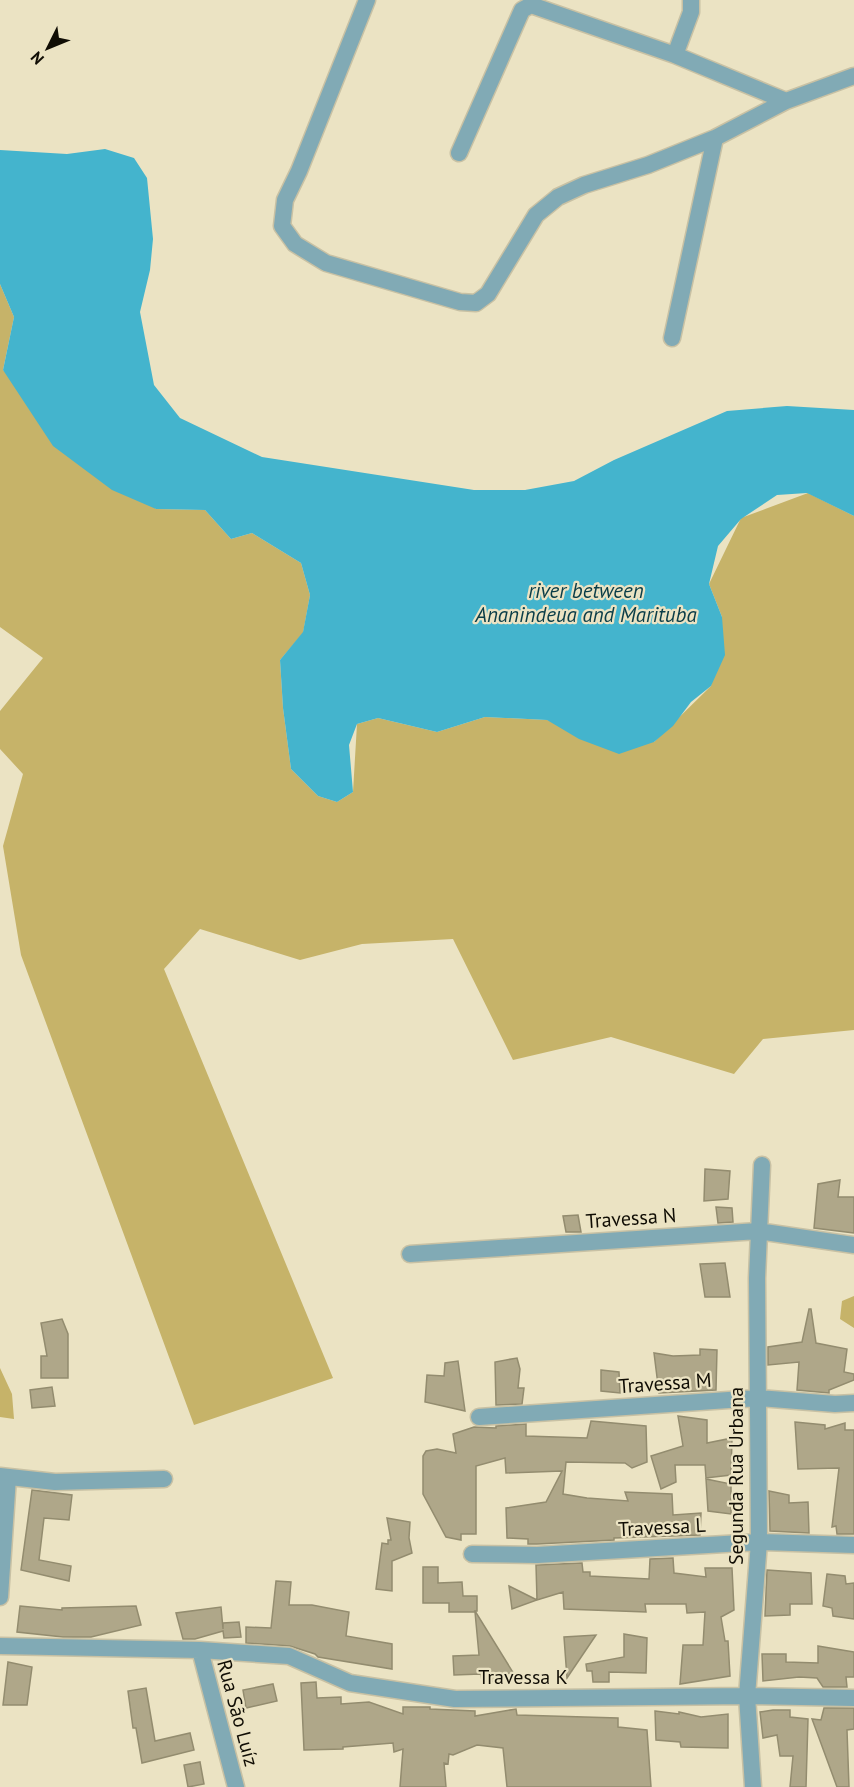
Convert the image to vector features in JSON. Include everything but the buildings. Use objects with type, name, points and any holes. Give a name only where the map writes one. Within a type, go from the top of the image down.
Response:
[{"type":"street","points":[[367,0],[299,171],[285,200],[282,226],[295,244],[326,263],[460,302],[476,303],[488,294],[536,215],[558,197],[584,185],[648,165],[715,138],[786,101],[854,76],[854,66]]},
{"type":"street","points":[[675,55],[691,12],[691,0]]},
{"type":"street","points":[[459,153],[522,10],[531,5],[675,55],[786,101]]},
{"type":"street","points":[[672,338],[715,138]]},
{"type":"street","name":"Segunda Rua Urbana","points":[[753,1787],[747,1696],[759,1542],[758,1231],[762,1165]]},
{"type":"street","name":"Travessa N","points":[[410,1254],[758,1231],[854,1245]]},
{"type":"street","name":"Travessa M","points":[[479,1417],[758,1398],[835,1404],[854,1403]]},
{"type":"street","points":[[0,1597],[4,1477],[55,1482],[164,1479]]},
{"type":"street","name":"Travessa L","points":[[472,1554],[537,1555],[759,1542],[854,1545]]},
{"type":"street","name":"Travessa K","points":[[0,1646],[200,1650],[289,1656],[350,1683],[455,1699],[747,1696],[854,1698]]},
{"type":"street","name":"Rua São Luíz","points":[[200,1650],[236,1787]]},
{"type":"shaded area","points":[[0,284],[14,317],[3,370],[156,509],[205,510],[231,539],[252,533],[301,563],[310,595],[303,633],[280,660],[283,708],[291,769],[318,796],[337,802],[353,792],[357,724],[378,718],[437,732],[485,717],[547,720],[654,742],[711,686],[722,617],[709,584],[741,518],[808,493],[854,516],[854,1030],[763,1039],[734,1074],[611,1037],[513,1060],[453,939],[362,944],[300,960],[200,929],[164,969],[333,1378],[194,1425],[21,955],[3,846],[23,774],[0,749],[0,711],[43,658],[0,627]]},
{"type":"shaded area","points":[[854,1296],[854,1328],[840,1319],[842,1301]]},
{"type":"shaded area","points":[[0,1368],[12,1394],[14,1419],[0,1417]]},
{"type":"water","name":"river between Ananindeua and Marituba","points":[[105,149],[134,158],[147,178],[153,239],[150,270],[140,312],[154,385],[180,418],[262,457],[474,490],[525,490],[574,481],[614,460],[727,411],[787,406],[854,410],[854,516],[807,493],[777,495],[741,519],[718,546],[709,584],[722,617],[725,655],[711,686],[691,702],[673,726],[654,742],[619,754],[579,739],[547,720],[485,717],[437,732],[378,718],[357,724],[349,745],[353,792],[337,802],[318,796],[291,769],[283,708],[280,660],[303,632],[310,595],[301,563],[252,533],[231,539],[205,510],[156,509],[112,490],[53,446],[3,370],[14,317],[0,284],[0,150],[67,154]]}]
